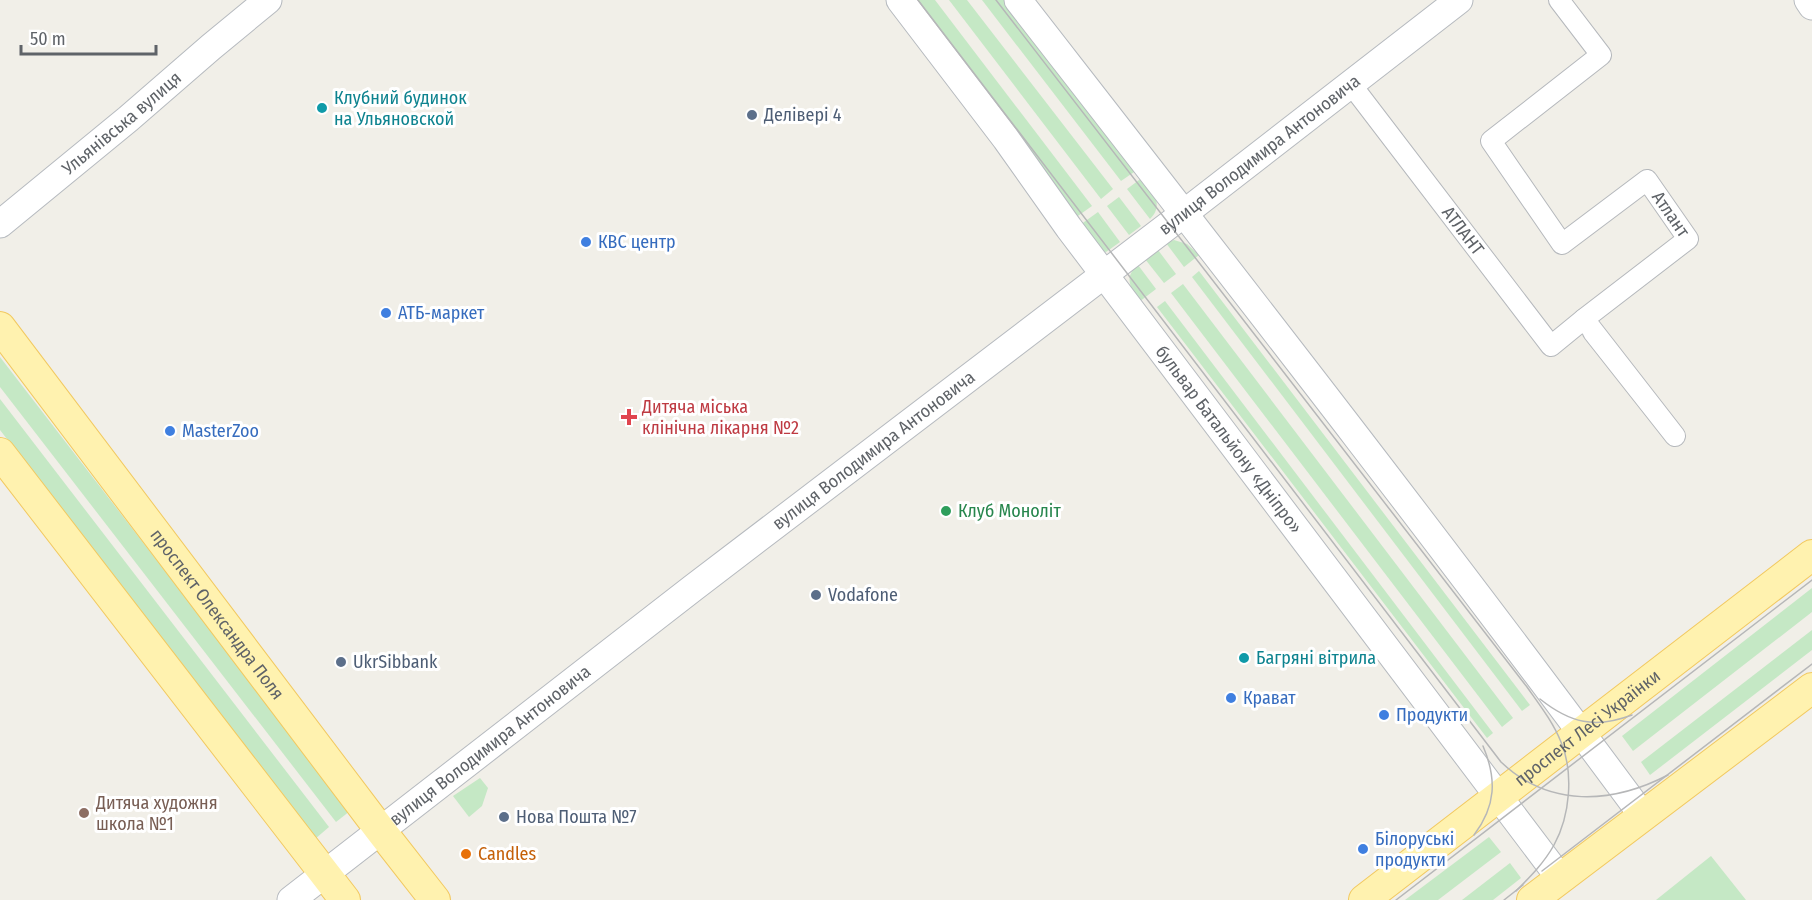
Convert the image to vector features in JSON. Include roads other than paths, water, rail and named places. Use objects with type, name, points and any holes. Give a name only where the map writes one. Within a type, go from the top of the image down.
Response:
[{"type":"main road","name":"проспект Олександра Поля","points":[[0,327],[435,900]]},
{"type":"main road","points":[[0,453],[345,900]]},
{"type":"main road","name":"проспект Лесі Українки","points":[[1364,900],[1812,555]]},
{"type":"main road","points":[[1532,900],[1812,688]]},
{"type":"street","name":"Ульянівська вулиця","points":[[0,224],[268,0]]},
{"type":"street","name":"бульвар Батальйону «Дніпро»","points":[[900,0],[1006,138],[1104,274],[1560,878]]},
{"type":"street","points":[[1018,0],[1184,213],[1643,816]]},
{"type":"street","name":"вулиця Володимира Антоновича","points":[[291,900],[1459,0]]},
{"type":"street","name":"Атлант","points":[[1559,0],[1601,55],[1491,141],[1562,244],[1647,180],[1688,239],[1588,326]]},
{"type":"street","points":[[1808,0],[1812,6]]},
{"type":"street","name":"АТЛАНТ","points":[[1350,83],[1551,345],[1588,326]]},
{"type":"street","points":[[1588,326],[1619,364],[1626,374],[1633,382],[1675,436],[1588,326]]},
{"type":"tram line","points":[[918,0],[1501,762],[1539,788],[1582,797],[1625,792],[1668,775]]},
{"type":"tram line","points":[[996,0],[1527,687],[1550,720],[1561,742],[1568,767],[1567,808],[1559,834],[1550,852],[1516,891]]},
{"type":"tram line","points":[[1396,900],[1812,580]]},
{"type":"tram line","points":[[1542,871],[1812,664]]},
{"type":"tram line","points":[[1540,699],[1562,714],[1583,721],[1606,722],[1632,715]]},
{"type":"tram line","points":[[1474,835],[1487,814],[1492,792],[1491,770],[1483,746]]},
{"type":"tram line","points":[[1504,900],[1523,885]]},
{"type":"place","name":"Клубний будинок на Ульяновской","points":[[322,108]]},
{"type":"place","name":"Делівері 4","points":[[752,115]]},
{"type":"place","name":"КВС центр","points":[[586,242]]},
{"type":"place","name":"АТБ-маркет","points":[[386,313]]},
{"type":"place","name":"Дитяча міська клінічна лікарня №2","points":[[629,417]]},
{"type":"place","name":"MasterZoo","points":[[170,431]]},
{"type":"place","name":"Клуб Моноліт","points":[[946,511]]},
{"type":"place","name":"Vodafone","points":[[816,595]]},
{"type":"place","name":"Багряні вітрила","points":[[1244,658]]},
{"type":"place","name":"UkrSibbank","points":[[341,662]]},
{"type":"place","name":"Крават","points":[[1231,698]]},
{"type":"place","name":"Продукти","points":[[1384,715]]},
{"type":"place","name":"Дитяча художня школа №1","points":[[84,813]]},
{"type":"place","name":"Нова Пошта №7","points":[[504,817]]},
{"type":"place","name":"Білоруські продукти","points":[[1363,849]]},
{"type":"place","name":"Candles","points":[[466,854]]}]
